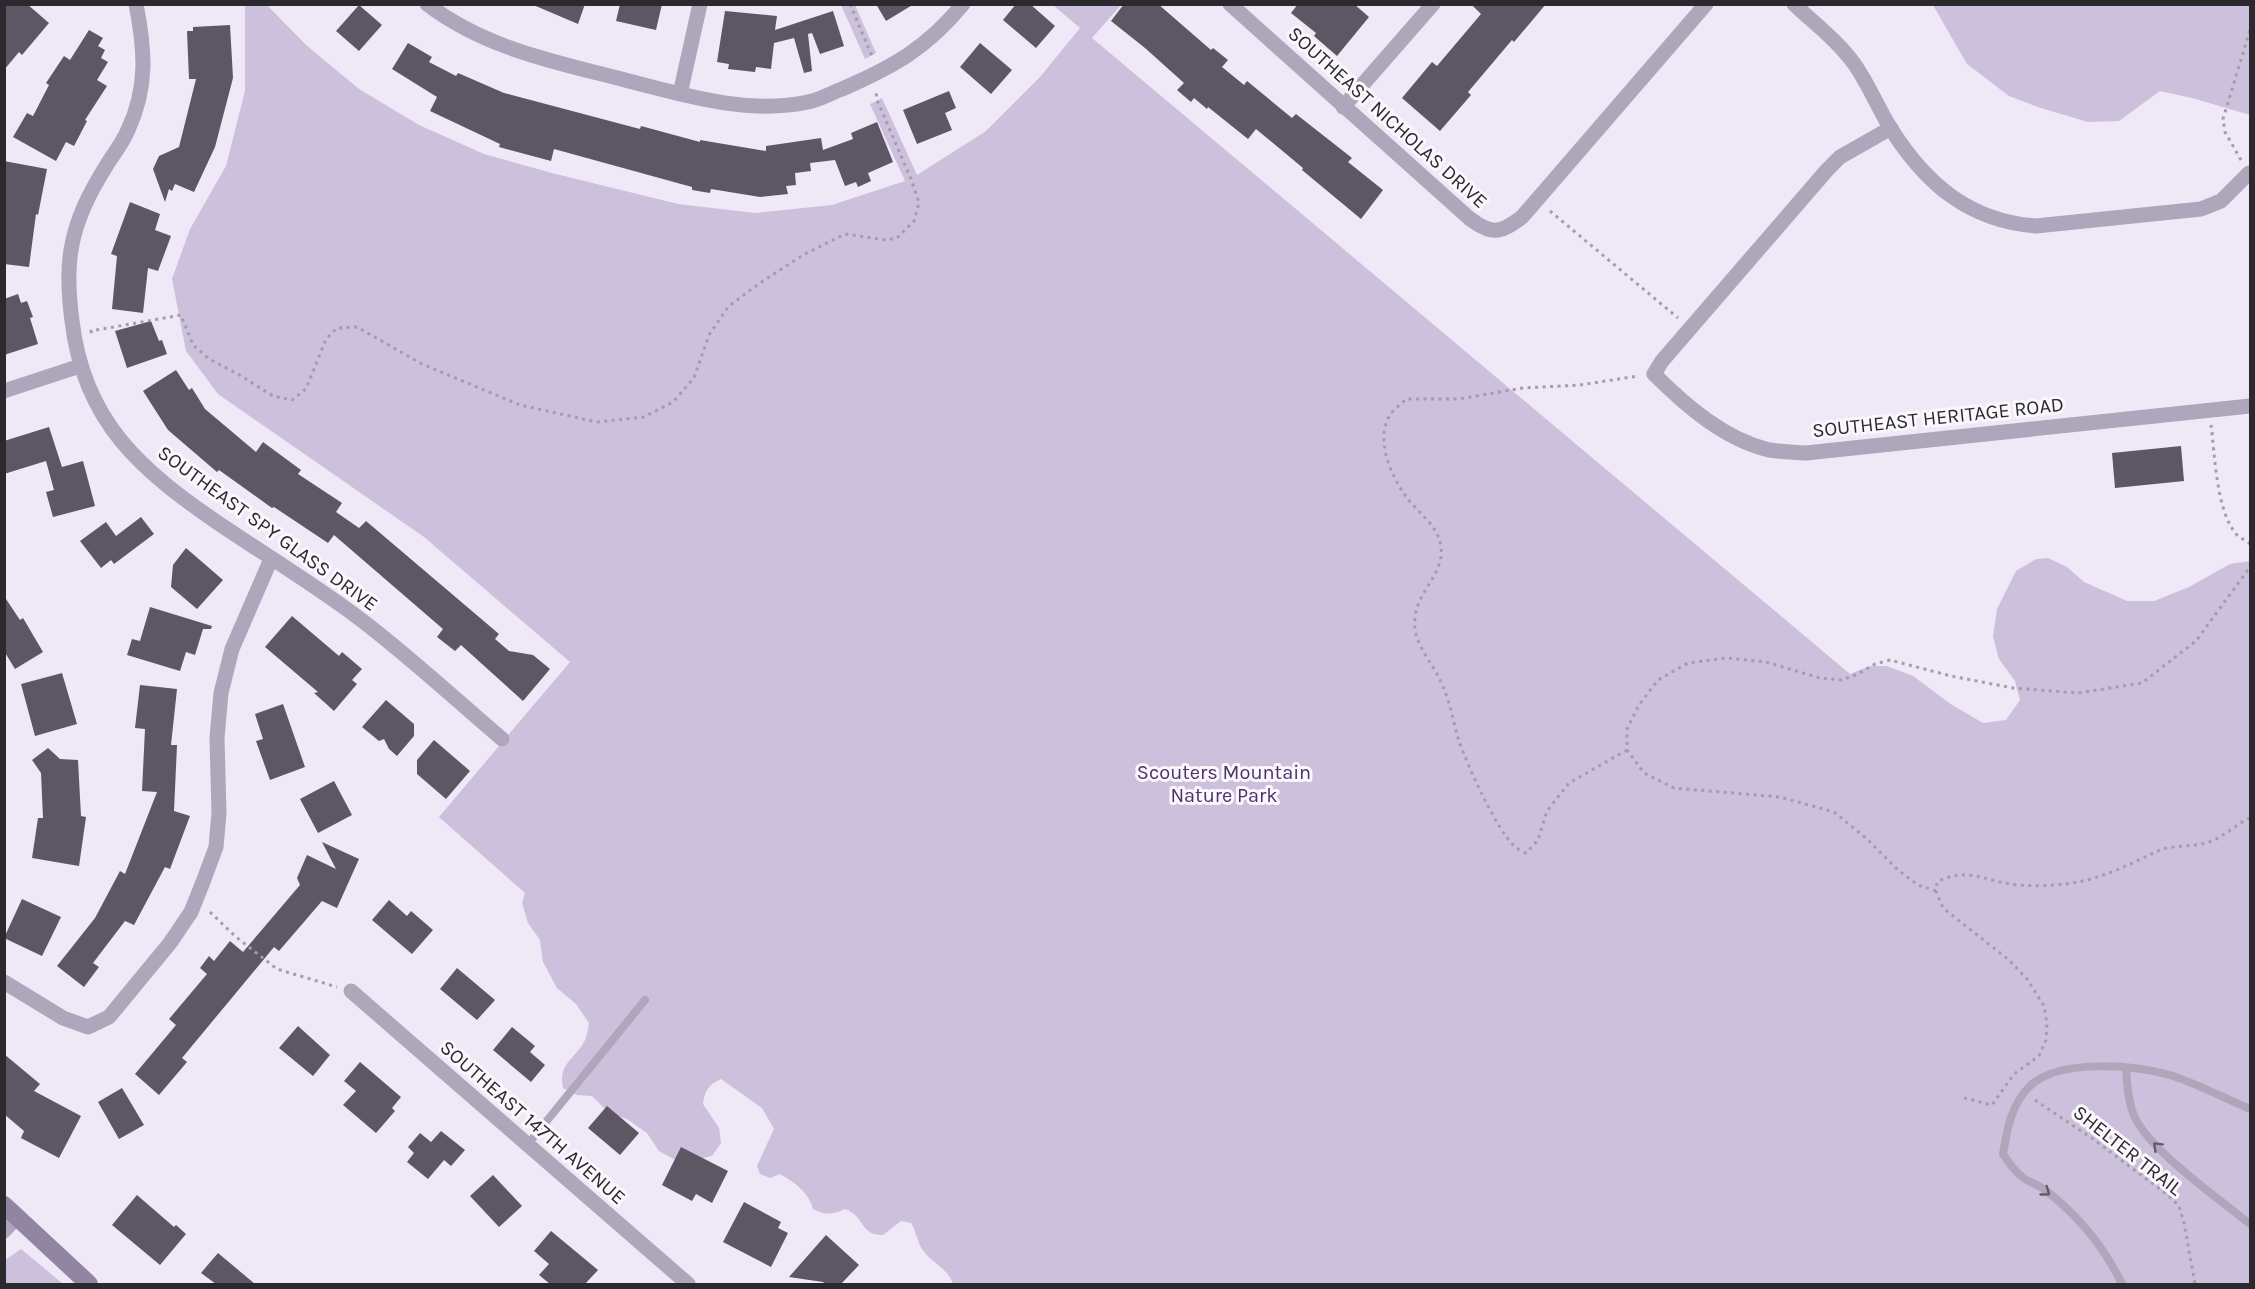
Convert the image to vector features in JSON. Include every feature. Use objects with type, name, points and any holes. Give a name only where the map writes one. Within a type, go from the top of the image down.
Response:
[{"type":"street","name":"SOUTHEAST SPY GLASS DRIVE","points":[[136,4],[145,68],[138,104],[128,132],[91,190],[77,223],[70,251],[69,291],[74,343],[80,366],[93,396],[111,427],[146,469],[181,497],[361,619],[502,739]]},
{"type":"street","points":[[428,4],[469,30],[521,54],[680,93],[742,105],[770,107],[810,102],[874,75],[917,51],[963,4]]},
{"type":"street","points":[[680,93],[700,4]]},
{"type":"street","name":"SOUTHEAST NICHOLAS DRIVE","points":[[1230,4],[1468,218],[1480,226],[1495,232],[1509,227],[1522,217],[1537,200]]},
{"type":"street","points":[[1343,106],[1433,4]]},
{"type":"street","points":[[1537,200],[1706,4]]},
{"type":"street","points":[[1794,4],[1841,46],[1916,164],[1950,196],[1991,218],[2014,224],[2036,226],[2201,209],[2221,201],[2249,173]]},
{"type":"street","points":[[1654,374],[1689,328],[1827,170],[1848,152],[1891,128]]},
{"type":"street","points":[[4,391],[80,366]]},
{"type":"street","name":"SOUTHEAST HERITAGE ROAD","points":[[1654,374],[1670,390],[1721,430],[1738,440],[1771,450],[1806,453],[2250,406]]},
{"type":"street","points":[[4,982],[63,1018],[88,1027],[109,1017],[170,943],[191,912],[216,847],[219,813],[216,738],[221,693],[232,649],[271,559]]},
{"type":"street","name":"SOUTHEAST 147TH AVENUE","points":[[351,991],[688,1284]]},
{"type":"street","points":[[4,1231],[11,1211],[89,1284]]},
{"type":"lane","points":[[528,1144],[645,1000]]},
{"type":"lane","points":[[2122,1284],[2105,1253],[2070,1211],[2043,1188],[2025,1179],[2012,1168],[2003,1154],[2012,1112],[2024,1093],[2036,1081],[2054,1072],[2081,1068],[2126,1068],[2170,1075],[2250,1109]]},
{"type":"lane","points":[[2126,1068],[2128,1097],[2135,1118],[2154,1144],[2250,1224]]},
{"type":"path","points":[[850,4],[872,55],[874,75]]},
{"type":"path","points":[[2249,173],[2225,132],[2223,119],[2250,30]]},
{"type":"path","points":[[74,343],[93,340],[92,331],[180,315],[194,345],[209,358],[273,396],[292,400],[306,389],[326,339],[337,328],[357,327],[423,364],[520,405],[597,422],[644,417],[673,402],[694,378],[709,335],[728,307],[757,285],[804,255],[845,234],[886,240],[897,238],[914,221],[919,203],[911,178],[877,100]]},
{"type":"path","points":[[1537,200],[1689,328]]},
{"type":"path","points":[[1627,750],[1569,783],[1547,811],[1539,840],[1526,854],[1515,846],[1479,788],[1460,742],[1440,679],[1420,648],[1414,619],[1421,594],[1437,572],[1442,548],[1434,527],[1406,496],[1390,468],[1382,440],[1391,412],[1406,399],[1459,399],[1523,388],[1580,385],[1654,374]]},
{"type":"path","points":[[2208,410],[2220,491],[2227,518],[2238,535],[2250,544]]},
{"type":"path","points":[[1936,891],[1918,885],[1898,870],[1867,839],[1834,812],[1780,797],[1674,788],[1644,772],[1627,750],[1627,729],[1638,705],[1658,680],[1688,663],[1726,658],[1766,662],[1820,678],[1841,680],[1858,674],[1875,664],[1890,660],[1951,676],[2013,687],[2078,693],[2142,683],[2196,641],[2250,567]]},
{"type":"path","points":[[1964,1098],[1992,1105],[2014,1074],[2039,1056],[2046,1040],[2047,1024],[2044,1006],[2027,979],[1969,926],[1943,908],[1936,891],[1937,882],[1950,875],[1972,874],[2016,885],[2036,886],[2089,881],[2162,849],[2207,843],[2250,818]]},
{"type":"path","points":[[191,912],[207,920],[211,911],[236,937],[277,969],[351,991]]},
{"type":"path","name":"SHELTER TRAIL","points":[[2024,1093],[2093,1139],[2168,1195],[2178,1206],[2184,1223],[2195,1284]]},
{"type":"green space","name":"Scouters Mountain Nature Park","points":[[245,5],[267,5],[306,45],[359,89],[419,125],[484,154],[678,204],[755,213],[832,205],[905,181],[870,104],[882,98],[917,175],[986,131],[1040,77],[1080,28],[1053,5],[1121,5],[1092,38],[1850,674],[1870,666],[1887,666],[1913,676],[1952,705],[1983,723],[2006,720],[2020,700],[2015,681],[1999,659],[1993,637],[1997,609],[2016,571],[2036,559],[2048,558],[2067,567],[2084,582],[2127,601],[2154,601],[2189,587],[2230,564],[2250,561],[2250,1284],[953,1284],[951,1278],[922,1249],[911,1223],[901,1221],[883,1235],[875,1234],[866,1229],[852,1212],[845,1209],[829,1214],[813,1209],[804,1192],[780,1174],[770,1178],[760,1174],[757,1166],[774,1129],[762,1108],[721,1079],[708,1089],[703,1104],[719,1128],[721,1143],[712,1156],[681,1163],[659,1151],[647,1133],[627,1119],[609,1113],[592,1096],[577,1095],[563,1088],[565,1068],[584,1042],[589,1023],[576,1004],[557,988],[543,962],[540,940],[528,923],[522,903],[525,893],[439,817],[570,662],[424,537],[218,394],[186,351],[172,279],[190,229],[226,166],[245,91]]},
{"type":"green space","points":[[841,5],[855,5],[876,53],[865,59]]},
{"type":"green space","points":[[1933,5],[2248,5],[2250,7],[2250,115],[2160,91],[2119,121],[2088,122],[2041,108],[2009,96],[1967,64]]},
{"type":"green space","points":[[21,1249],[63,1284],[5,1284],[5,1260]]},
{"type":"building","points":[[4,4],[27,4],[49,23],[22,55],[19,52],[4,70]]},
{"type":"building","points":[[531,4],[585,4],[578,24]]},
{"type":"building","points":[[620,4],[662,4],[656,30],[616,21]]},
{"type":"building","points":[[876,4],[914,4],[886,21]]},
{"type":"building","points":[[1016,4],[1030,4],[1055,26],[1036,48],[1003,20]]},
{"type":"building","points":[[1124,4],[1158,4],[1211,50],[1213,48],[1228,60],[1222,67],[1244,85],[1247,81],[1292,118],[1296,114],[1352,158],[1348,162],[1383,190],[1361,219],[1256,129],[1248,139],[1208,107],[1207,109],[1194,98],[1191,102],[1177,90],[1184,83],[1111,21]]},
{"type":"building","points":[[1298,4],[1354,4],[1369,17],[1337,56],[1314,36],[1316,33],[1291,13]]},
{"type":"building","points":[[1471,4],[1546,4],[1468,92],[1471,95],[1440,131],[1402,98],[1432,62],[1437,66],[1481,14]]},
{"type":"building","points":[[359,5],[382,25],[359,51],[336,31]]},
{"type":"building","points":[[725,11],[777,16],[775,30],[833,11],[844,46],[820,54],[812,33],[808,34],[812,71],[804,73],[794,38],[774,43],[771,69],[756,67],[755,72],[728,69],[729,64],[717,62]]},
{"type":"building","points":[[230,25],[233,78],[215,147],[194,192],[175,184],[172,191],[169,189],[165,202],[153,169],[159,156],[179,147],[196,79],[189,79],[187,31],[193,31],[193,27]]},
{"type":"building","points":[[89,30],[103,38],[98,46],[105,50],[101,58],[108,62],[97,80],[107,86],[85,120],[87,121],[74,146],[66,142],[56,161],[13,137],[27,113],[33,116],[49,85],[46,83],[64,56],[70,60]]},
{"type":"building","points":[[408,43],[432,57],[429,62],[456,76],[458,73],[504,93],[640,129],[641,126],[700,142],[700,140],[766,151],[766,146],[821,138],[823,150],[853,139],[851,133],[877,122],[893,162],[868,173],[871,181],[858,187],[856,182],[845,186],[835,160],[810,163],[811,171],[795,173],[796,185],[786,186],[788,194],[760,197],[711,189],[710,193],[692,190],[692,187],[554,149],[551,161],[499,147],[500,144],[430,111],[437,97],[392,69]]},
{"type":"building","points":[[980,43],[1012,70],[991,94],[960,67]]},
{"type":"building","points":[[949,91],[956,108],[945,113],[952,130],[917,144],[903,110]]},
{"type":"building","points":[[4,161],[47,169],[38,215],[36,214],[29,267],[4,264]]},
{"type":"building","points":[[130,202],[160,214],[155,230],[171,236],[158,271],[148,268],[143,313],[112,309],[117,256],[111,254]]},
{"type":"building","points":[[18,294],[21,303],[27,301],[33,317],[30,318],[38,344],[4,355],[4,299]]},
{"type":"building","points":[[151,321],[167,354],[127,368],[115,331]]},
{"type":"building","points":[[176,370],[189,390],[192,388],[205,409],[256,452],[263,442],[301,470],[298,474],[342,503],[336,512],[359,528],[366,521],[499,634],[495,639],[509,651],[533,655],[550,669],[523,701],[461,645],[455,651],[437,637],[443,629],[334,535],[328,543],[274,507],[272,508],[219,470],[217,472],[168,430],[143,391]]},
{"type":"building","points":[[49,427],[62,467],[83,461],[95,506],[53,517],[46,492],[54,490],[46,461],[4,474],[4,441]]},
{"type":"building","points":[[2181,446],[2184,481],[2115,488],[2112,453]]},
{"type":"building","points":[[141,517],[154,534],[114,564],[111,560],[101,568],[80,541],[106,522],[116,536]]},
{"type":"building","points":[[186,548],[223,580],[197,609],[171,587],[173,565]]},
{"type":"building","points":[[4,596],[20,620],[23,618],[43,652],[15,669],[4,651]]},
{"type":"building","points":[[150,607],[212,626],[211,629],[203,629],[195,655],[186,652],[180,671],[127,655],[132,639],[140,641]]},
{"type":"building","points":[[292,616],[339,656],[342,652],[362,669],[352,680],[357,684],[334,711],[314,693],[318,692],[265,647]]},
{"type":"building","points":[[62,673],[77,724],[35,736],[21,684]]},
{"type":"building","points":[[140,685],[177,689],[171,745],[177,745],[174,811],[190,816],[170,869],[165,867],[134,925],[125,921],[93,963],[99,967],[84,987],[57,966],[95,918],[120,871],[125,874],[157,792],[142,791],[145,729],[135,728]]},
{"type":"building","points":[[386,700],[414,724],[414,736],[397,756],[389,749],[384,739],[379,741],[362,727]]},
{"type":"building","points":[[283,704],[305,767],[270,780],[256,741],[263,739],[255,714]]},
{"type":"building","points":[[434,740],[470,771],[446,799],[417,774],[417,760]]},
{"type":"building","points":[[48,748],[60,759],[78,760],[81,816],[86,817],[79,866],[32,858],[38,818],[43,818],[41,773],[32,760]]},
{"type":"building","points":[[334,781],[352,815],[318,833],[300,799]]},
{"type":"building","points":[[322,842],[359,859],[337,908],[322,901],[279,951],[274,947],[182,1058],[187,1062],[159,1095],[135,1074],[176,1025],[169,1019],[207,974],[200,968],[209,956],[214,961],[230,941],[243,952],[300,885],[297,878],[307,855],[336,869]]},
{"type":"building","points":[[22,899],[61,917],[42,956],[4,938]]},
{"type":"building","points":[[389,900],[407,916],[411,911],[433,930],[412,954],[372,920]]},
{"type":"building","points":[[457,968],[495,1000],[477,1020],[440,989]]},
{"type":"building","points":[[298,1026],[330,1055],[313,1076],[279,1048]]},
{"type":"building","points":[[512,1027],[535,1046],[530,1052],[545,1065],[531,1082],[493,1050]]},
{"type":"building","points":[[4,1054],[40,1084],[34,1091],[81,1116],[59,1158],[21,1138],[24,1131],[4,1114]]},
{"type":"building","points":[[360,1062],[401,1097],[392,1108],[395,1111],[376,1133],[343,1105],[356,1091],[344,1081]]},
{"type":"building","points":[[122,1088],[144,1125],[119,1139],[98,1102]]},
{"type":"building","points":[[607,1106],[639,1133],[620,1155],[588,1128]]},
{"type":"building","points":[[441,1131],[465,1150],[451,1166],[444,1160],[428,1179],[407,1162],[414,1153],[408,1147],[420,1133],[431,1142]]},
{"type":"building","points":[[681,1147],[728,1171],[712,1203],[696,1194],[692,1201],[662,1185]]},
{"type":"building","points":[[493,1175],[522,1206],[499,1227],[470,1196]]},
{"type":"building","points":[[137,1195],[174,1227],[176,1225],[186,1234],[160,1265],[112,1225]]},
{"type":"building","points":[[744,1202],[781,1222],[778,1228],[788,1233],[771,1267],[723,1242]]},
{"type":"building","points":[[551,1231],[598,1270],[585,1284],[550,1284],[539,1275],[549,1264],[534,1251]]},
{"type":"building","points":[[826,1235],[859,1265],[841,1284],[826,1284],[789,1277]]},
{"type":"building","points":[[218,1253],[255,1284],[216,1284],[201,1273]]}]
